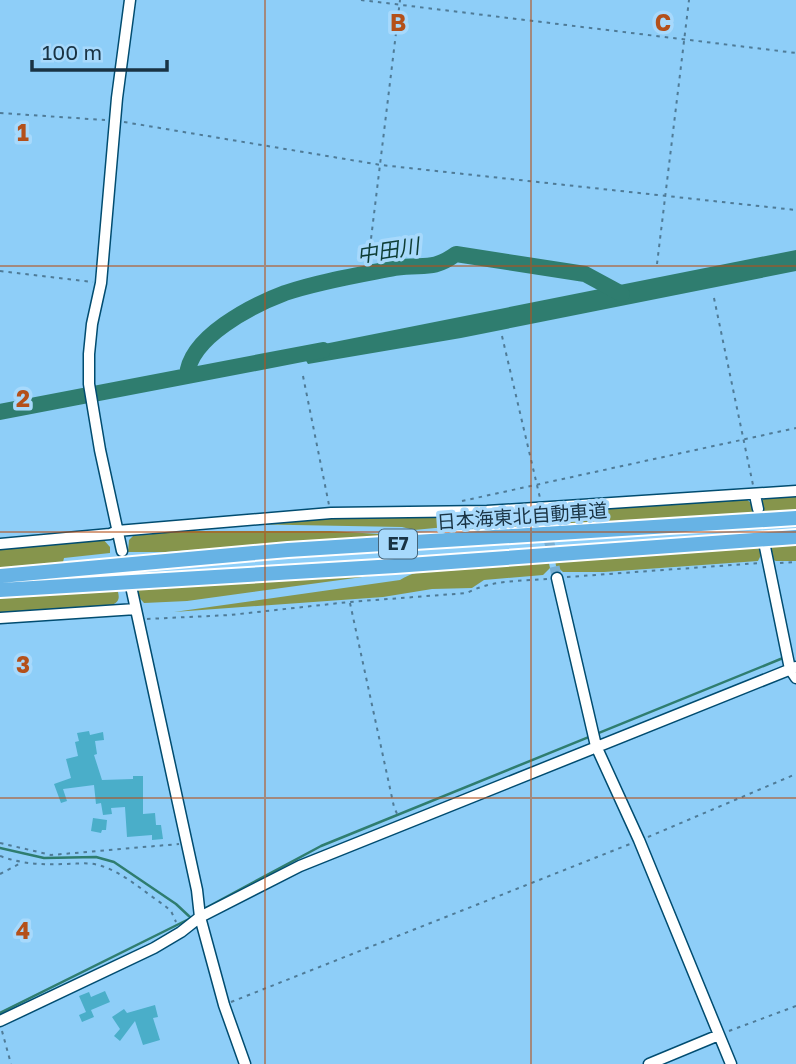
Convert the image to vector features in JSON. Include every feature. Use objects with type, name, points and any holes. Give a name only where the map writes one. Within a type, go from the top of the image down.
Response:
[{"type":"highway","name":"日本海東北自動車道","points":[[0,576],[288,550],[796,518]]},
{"type":"highway","name":"日本海東北自動車道","points":[[0,590],[408,565],[796,537]]},
{"type":"street","points":[[121,551],[89,384],[89,354],[101,283],[115,121],[131,0]]},
{"type":"street","points":[[0,544],[331,513],[542,508],[796,491]]},
{"type":"street","points":[[755,495],[758,509]]},
{"type":"street","points":[[0,1024],[154,948],[200,917],[300,866],[596,746],[794,671],[765,547]]},
{"type":"street","points":[[557,578],[596,746],[639,841],[732,1064]]},
{"type":"street","points":[[132,591],[197,890],[200,917],[224,1005],[245,1064]]},
{"type":"street","points":[[0,618],[136,608]]},
{"type":"street","points":[[649,1064],[719,1035]]},
{"type":"path","points":[[361,0],[796,54]]},
{"type":"path","points":[[370,247],[400,0]]},
{"type":"path","points":[[657,264],[689,0]]},
{"type":"path","points":[[0,113],[115,121],[381,165],[796,210]]},
{"type":"path","points":[[0,271],[101,283]]},
{"type":"path","points":[[714,298],[755,495]]},
{"type":"path","points":[[502,336],[542,508]]},
{"type":"path","points":[[303,376],[331,513]]},
{"type":"path","points":[[460,502],[796,428]]},
{"type":"path","points":[[138,620],[230,615],[467,593],[491,583],[796,562]]},
{"type":"path","points":[[349,602],[394,807],[401,825]]},
{"type":"path","points":[[224,1005],[639,841],[796,774]]},
{"type":"path","points":[[0,843],[51,855],[186,842]]},
{"type":"path","points":[[0,856],[21,863],[101,865],[164,905],[171,911],[181,932]]},
{"type":"path","points":[[0,874],[21,863]]},
{"type":"path","points":[[719,1035],[796,1006]]},
{"type":"path","points":[[0,1024],[11,1064]]},
{"type":"shaded area","points":[[796,250],[796,271],[461,338],[308,364],[299,349]]},
{"type":"shaded area","points":[[796,495],[796,511],[761,512],[760,504],[764,498]]},
{"type":"shaded area","points":[[745,498],[752,504],[754,513],[556,526],[549,526],[547,520],[555,511]]},
{"type":"shaded area","points":[[465,512],[476,516],[533,512],[538,515],[541,525],[477,531],[467,525],[414,530],[402,527],[240,524],[333,515]]},
{"type":"shaded area","points":[[185,531],[330,531],[395,535],[166,552],[128,552],[129,540],[133,536]]},
{"type":"shaded area","points":[[102,538],[110,547],[110,553],[64,558],[63,562],[0,568],[0,545]]},
{"type":"shaded area","points":[[796,544],[796,561],[771,559],[768,546]]},
{"type":"shaded area","points":[[761,545],[762,553],[758,561],[604,572],[563,572],[556,566],[555,559]]},
{"type":"shaded area","points":[[548,559],[550,568],[543,575],[484,580],[472,588],[432,589],[383,597],[174,612],[400,580],[424,571]]},
{"type":"shaded area","points":[[399,572],[187,601],[144,603],[137,595],[136,587]]},
{"type":"shaded area","points":[[117,588],[118,600],[112,605],[0,614],[0,595]]},
{"type":"building","points":[[89,731],[90,735],[103,732],[104,740],[95,741],[97,754],[94,755],[102,780],[143,776],[143,814],[155,813],[156,825],[161,825],[163,839],[152,840],[152,835],[127,837],[125,807],[111,808],[112,814],[103,815],[101,803],[96,804],[94,785],[63,789],[67,801],[61,803],[54,784],[71,778],[66,759],[78,756],[75,742],[79,741],[77,733]]},
{"type":"building","points":[[93,818],[107,820],[106,830],[101,833],[91,831]]},
{"type":"building","points":[[105,991],[110,1002],[91,1010],[94,1017],[82,1022],[79,1015],[86,1012],[79,996],[89,992],[91,997]]},
{"type":"building","points":[[155,1005],[158,1017],[153,1018],[160,1040],[143,1045],[135,1021],[120,1041],[114,1036],[120,1029],[112,1017],[124,1009],[127,1013]]},
{"type":"waterway","name":"中田川","points":[[187,376],[190,362],[210,336],[240,314],[272,298],[340,279],[395,268],[433,265],[456,254],[585,274],[622,294]]},
{"type":"waterway","name":"中田川","points":[[0,412],[323,350]]},
{"type":"waterway","points":[[202,910],[321,846],[783,658]]},
{"type":"waterway","points":[[0,848],[44,858],[96,857],[114,862],[176,904],[191,918]]},
{"type":"waterway","points":[[0,1013],[191,918]]},
{"type":"tunnel","points":[[542,508],[557,578]]}]
